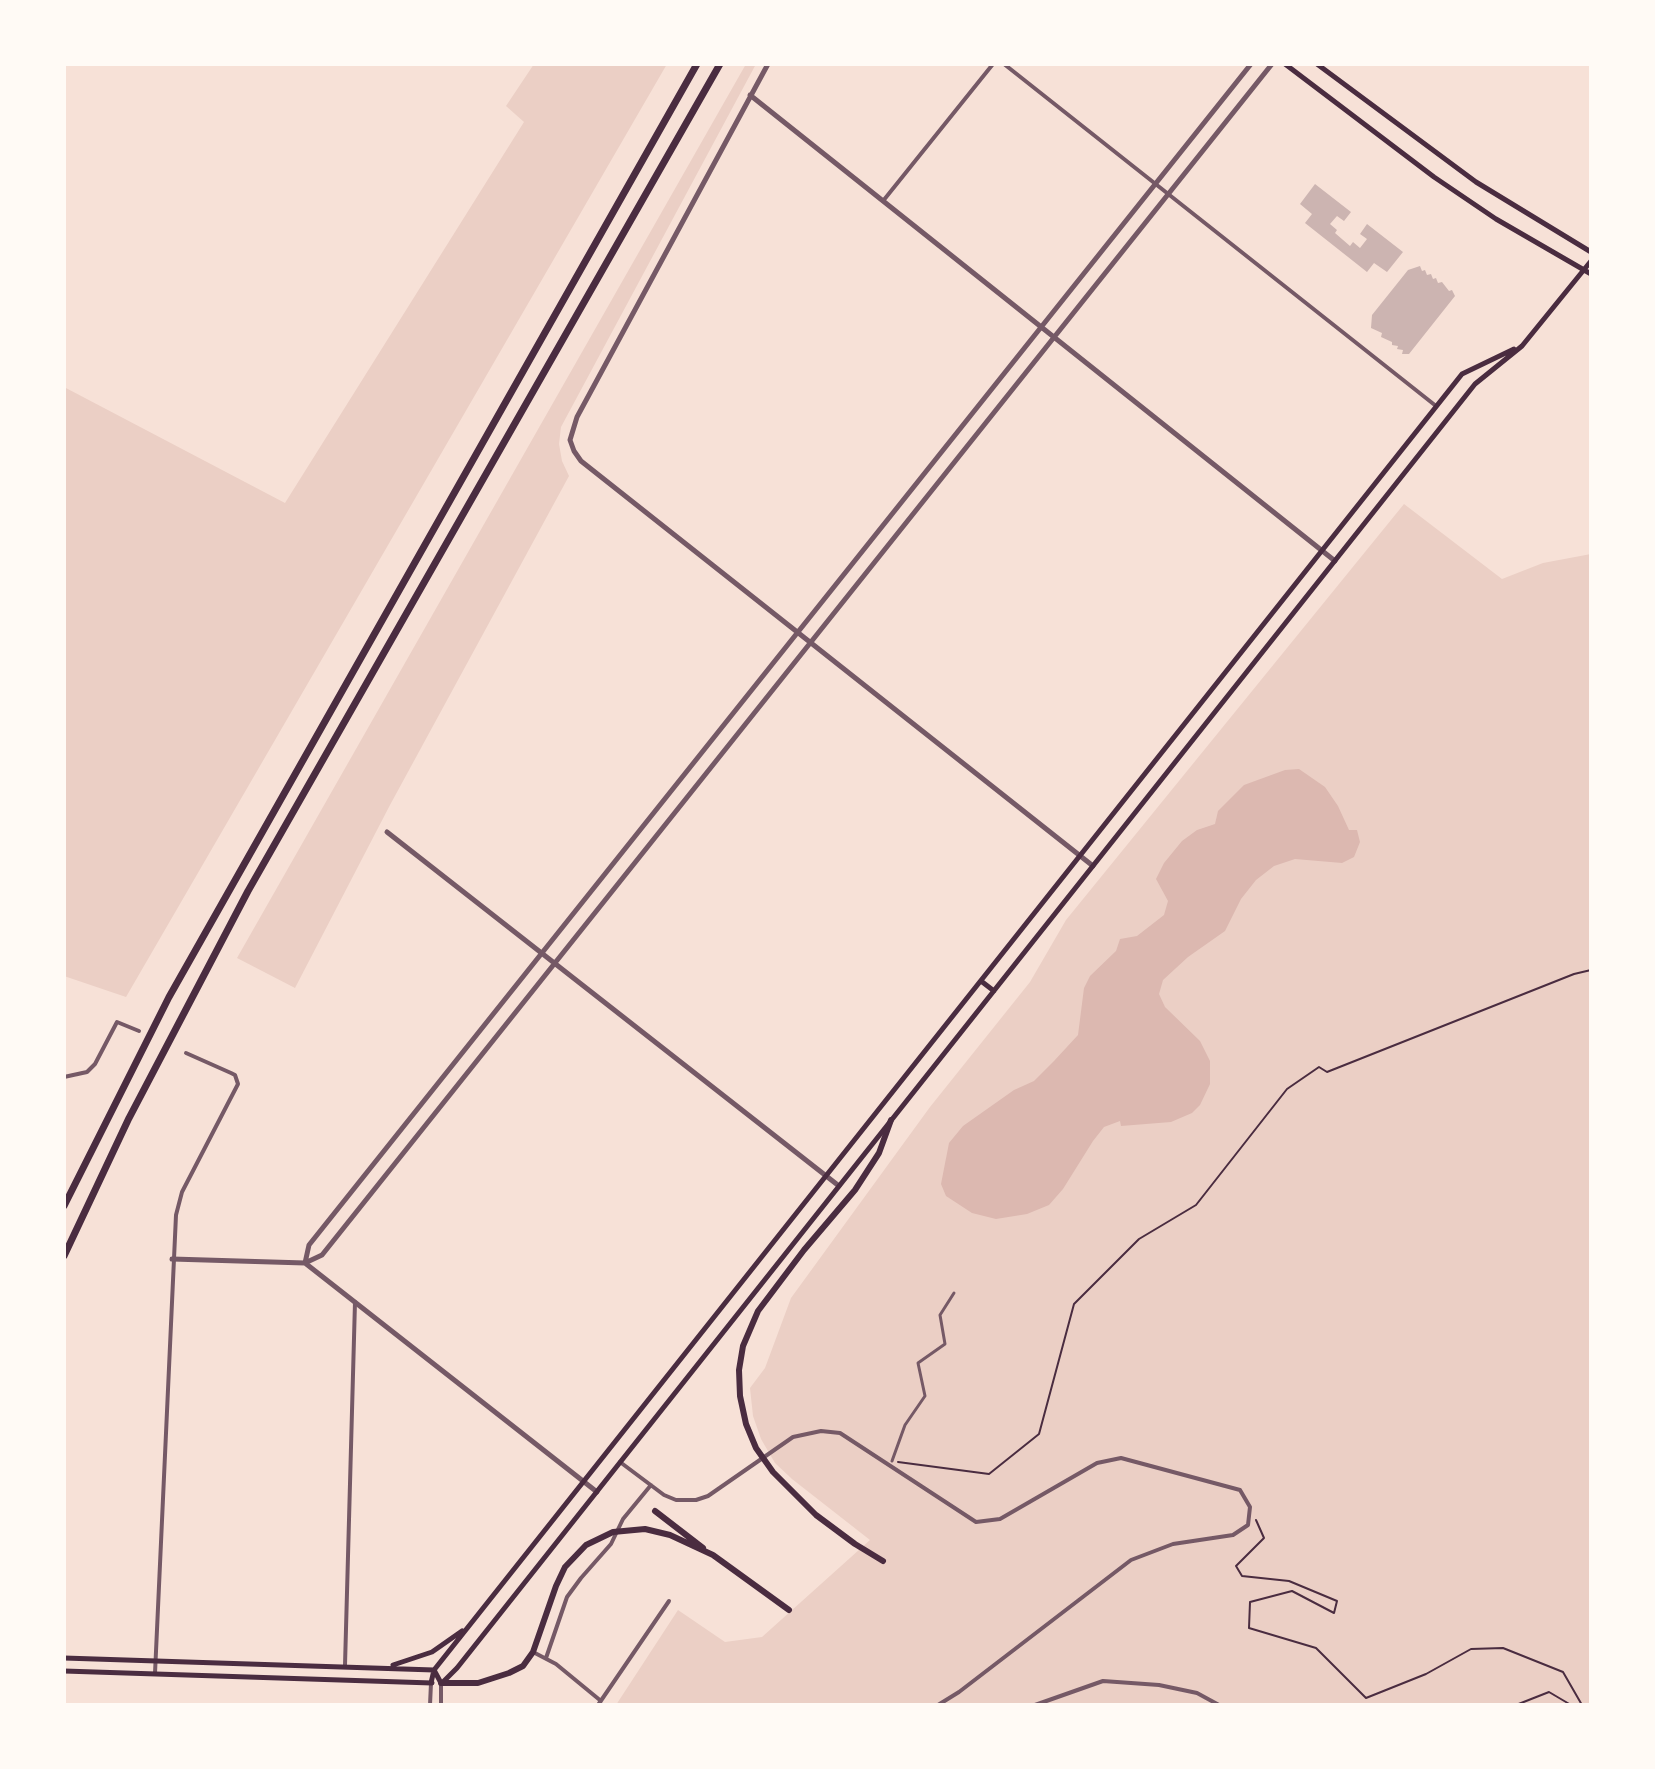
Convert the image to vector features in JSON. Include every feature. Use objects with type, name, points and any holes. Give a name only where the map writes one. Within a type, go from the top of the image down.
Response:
[{"type":"highway","points":[[64,1206],[176,984],[697,64]]},
{"type":"highway","points":[[64,1256],[129,1118],[248,891],[720,64]]},
{"type":"main road","points":[[1285,64],[1434,177],[1496,219],[1591,274]]},
{"type":"main road","points":[[1317,64],[1456,169],[1591,252]]},
{"type":"main road","points":[[441,1683],[457,1668],[1475,384],[1522,346],[1591,261]]},
{"type":"main road","points":[[431,1683],[434,1670],[1462,374],[1522,346]]},
{"type":"main road","points":[[981,981],[994,991]]},
{"type":"main road","points":[[883,1561],[834,1529],[783,1483],[756,1448],[746,1424],[739,1370],[743,1346],[752,1323],[804,1250],[862,1179],[885,1140],[891,1120]]},
{"type":"main road","points":[[655,1511],[789,1610]]},
{"type":"main road","points":[[64,1671],[470,1684],[523,1666],[533,1652],[565,1567],[593,1540],[623,1529],[645,1529],[661,1532],[713,1555]]},
{"type":"main road","points":[[382,1667],[432,1652],[469,1626]]},
{"type":"main road","points":[[64,1658],[434,1670]]},
{"type":"main road","points":[[434,1670],[441,1683]]},
{"type":"street","points":[[768,64],[577,417],[570,440],[574,451],[581,461],[1093,866]]},
{"type":"street","points":[[883,201],[993,64]]},
{"type":"street","points":[[1004,64],[1436,406]]},
{"type":"street","points":[[305,1263],[309,1245],[1251,64]]},
{"type":"street","points":[[172,1259],[305,1263],[322,1255],[1272,64]]},
{"type":"street","points":[[750,95],[1335,561]]},
{"type":"street","points":[[387,832],[839,1186]]},
{"type":"street","points":[[64,1077],[87,1072],[95,1064],[117,1022],[139,1031]]},
{"type":"street","points":[[155,1673],[176,1215],[182,1192],[238,1084],[235,1075],[186,1053]]},
{"type":"street","points":[[305,1263],[597,1492]]},
{"type":"street","points":[[892,1461],[905,1425],[925,1396],[918,1363],[945,1344],[940,1315],[954,1293]]},
{"type":"street","points":[[345,1665],[355,1302]]},
{"type":"street","points":[[620,1462],[676,1500],[702,1499],[793,1437],[821,1431],[840,1433],[976,1522],[1000,1519],[1097,1463],[1121,1458],[1240,1490],[1250,1507],[1248,1525],[1233,1535],[1173,1544],[1131,1560],[938,1705]]},
{"type":"street","points":[[546,1658],[562,1607],[574,1586],[611,1544],[623,1519],[651,1485]]},
{"type":"street","points":[[533,1652],[546,1658],[600,1703],[669,1601]]},
{"type":"street","points":[[1035,1705],[1103,1681],[1159,1685],[1197,1693],[1219,1705]]},
{"type":"street","points":[[430,1705],[431,1683]]},
{"type":"street","points":[[441,1683],[441,1705]]},
{"type":"path","points":[[892,1461],[989,1474],[1039,1434],[1074,1304],[1139,1239],[1196,1205],[1287,1089],[1319,1067],[1327,1072],[1591,970]]},
{"type":"path","points":[[1250,1507],[1264,1538],[1236,1566],[1242,1576],[1289,1581],[1337,1601],[1334,1613],[1292,1591],[1250,1602],[1249,1628],[1316,1648],[1366,1698],[1426,1674],[1471,1649],[1503,1648],[1563,1672],[1582,1705]]},
{"type":"path","points":[[1516,1705],[1549,1692],[1571,1705]]},
{"type":"shaded area","points":[[534,64],[667,64],[126,997],[64,976],[64,387],[285,503],[524,122],[506,106]]},
{"type":"shaded area","points":[[746,64],[756,64],[561,427],[559,444],[569,476],[390,805],[295,988],[237,958]]},
{"type":"shaded area","points":[[1404,504],[1502,579],[1543,563],[1591,554],[1591,1705],[616,1705],[678,1610],[725,1642],[762,1637],[870,1540],[775,1463],[761,1439],[753,1416],[750,1388],[765,1368],[791,1298],[930,1107],[1030,982],[1066,920]]},
{"type":"shaded area","points":[[1299,769],[1325,787],[1349,830],[1357,830],[1360,842],[1354,857],[1342,863],[1295,859],[1274,866],[1256,880],[1241,899],[1225,931],[1188,957],[1163,980],[1159,994],[1165,1007],[1200,1041],[1210,1061],[1210,1084],[1200,1105],[1192,1113],[1171,1122],[1121,1126],[1120,1121],[1104,1127],[1049,1205],[1027,1214],[996,1219],[972,1213],[946,1196],[941,1184],[949,1143],[963,1126],[1014,1090],[1034,1081],[1078,1035],[1084,988],[1090,976],[1116,951],[1120,939],[1137,936],[1164,915],[1168,901],[1156,879],[1164,863],[1182,841],[1197,830],[1215,824],[1218,811],[1244,785],[1285,770]]},
{"type":"building","points":[[1315,184],[1351,212],[1344,221],[1337,216],[1330,224],[1350,246],[1353,242],[1360,248],[1367,239],[1360,234],[1367,224],[1403,252],[1387,272],[1374,263],[1367,272],[1305,223],[1312,214],[1300,204]]},
{"type":"building","points":[[1420,266],[1427,275],[1431,274],[1438,283],[1442,282],[1449,291],[1452,290],[1455,296],[1409,354],[1402,354],[1403,350],[1397,349],[1398,346],[1381,337],[1382,333],[1371,328],[1372,315],[1408,270]]}]
